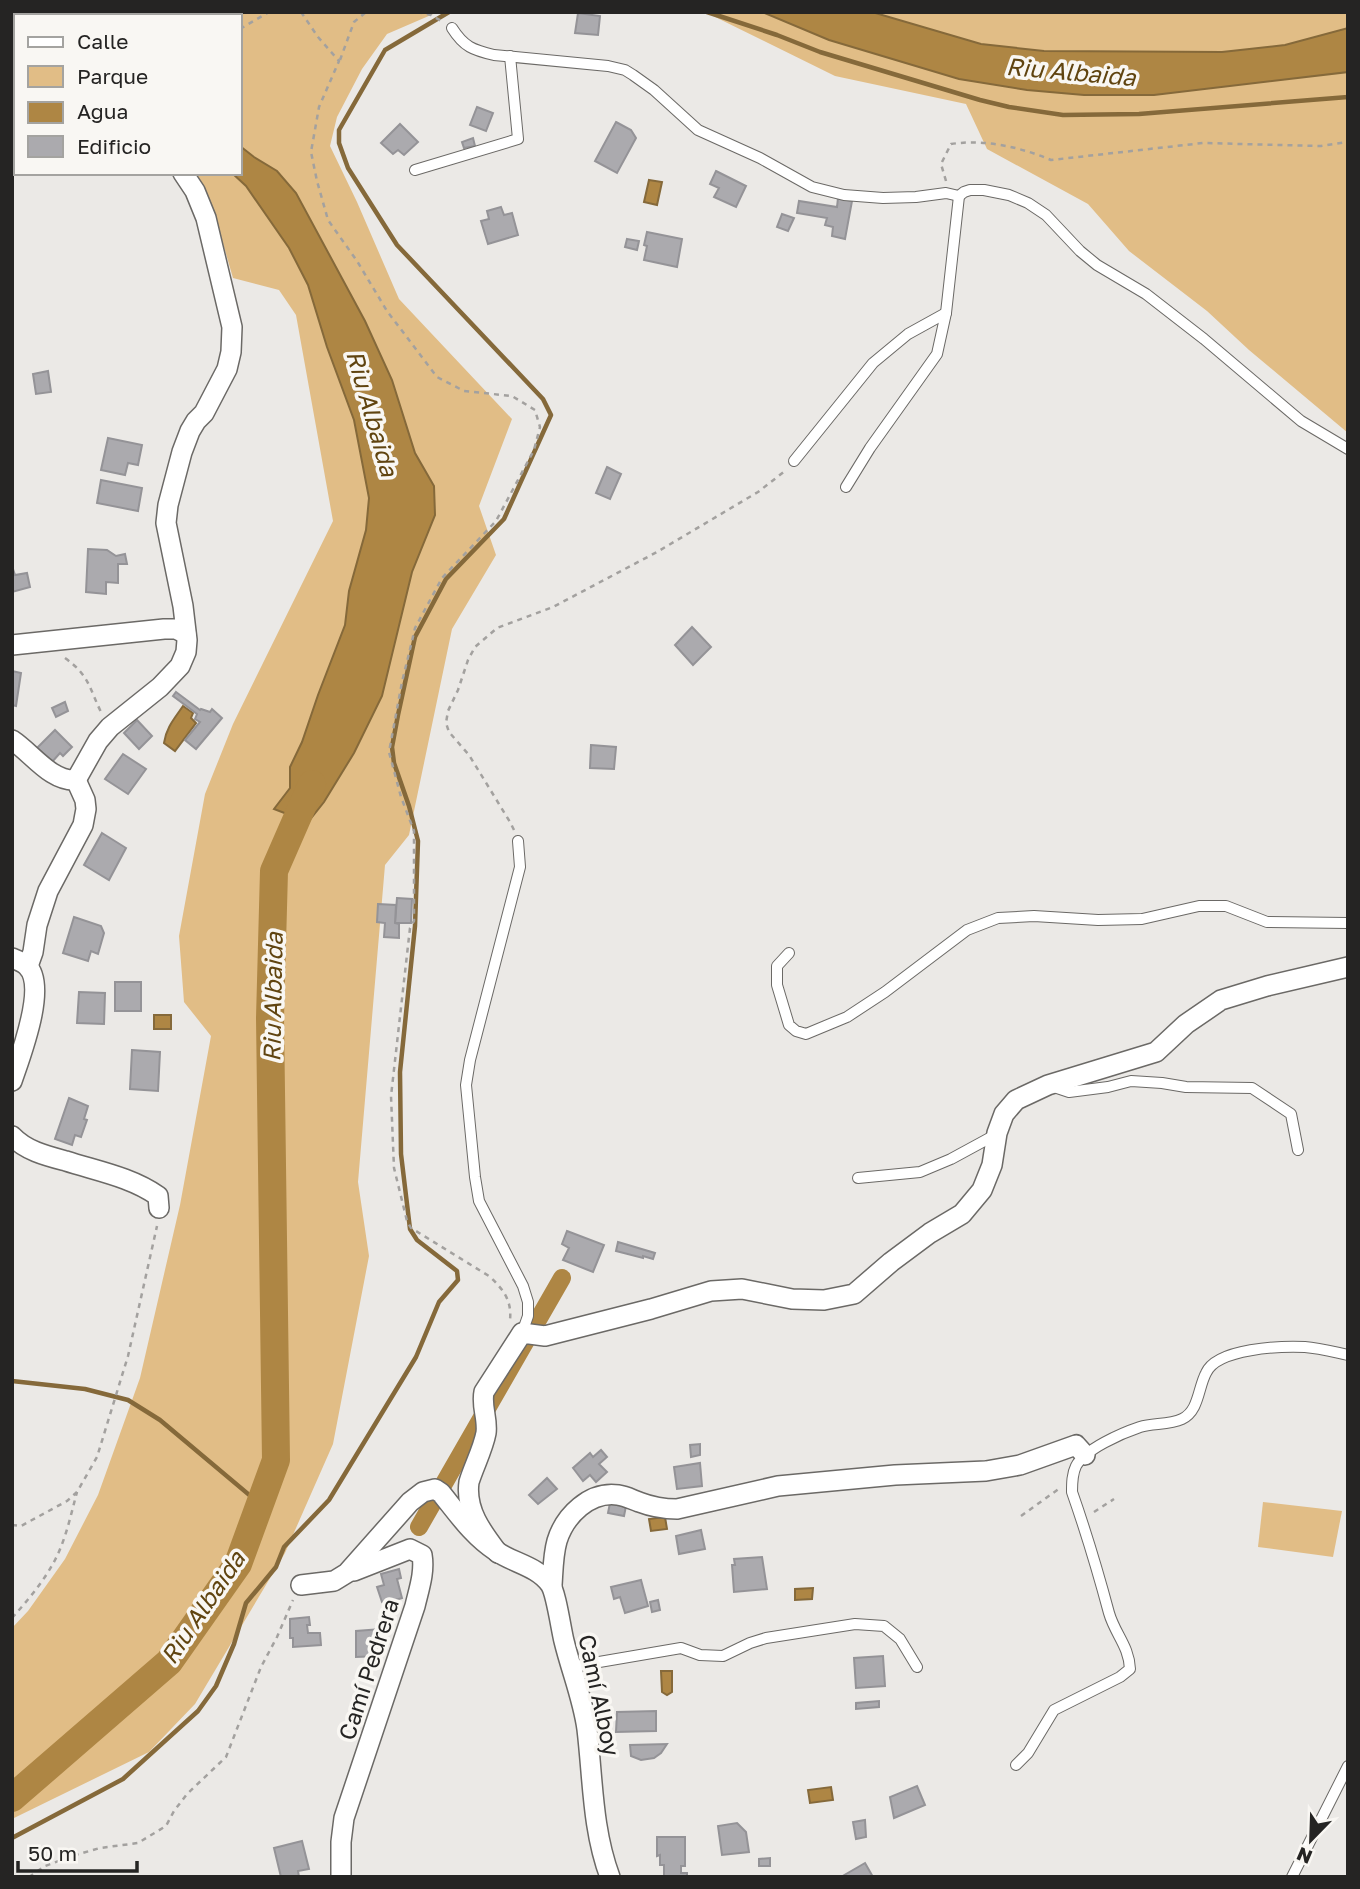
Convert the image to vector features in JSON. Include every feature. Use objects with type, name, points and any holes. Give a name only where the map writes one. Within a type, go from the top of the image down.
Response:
[{"type":"street","points":[[76,780],[98,741],[112,725],[160,687],[180,667],[186,652],[183,606],[166,523],[168,505],[190,432],[204,413],[227,369],[232,327],[206,218],[195,191],[184,175]]},
{"type":"street","points":[[12,645],[164,629],[176,629],[186,634]]},
{"type":"street","points":[[12,740],[58,776],[76,780]]},
{"type":"street","points":[[12,1081],[31,1025],[35,989],[32,976],[20,962],[33,952],[37,925],[48,891],[83,825],[85,800],[76,780]]},
{"type":"street","points":[[498,1553],[479,1528],[471,1508],[468,1490],[486,1434],[484,1392],[516,1329],[545,1336],[710,1291],[742,1289],[792,1299],[824,1300],[854,1294],[911,1248],[962,1214],[982,1189],[992,1165],[1004,1114],[1016,1100],[1048,1085],[1156,1052],[1185,1024],[1221,1000],[1348,967]]},
{"type":"street","points":[[12,1136],[26,1147],[43,1154],[135,1182],[158,1195],[159,1208]]},
{"type":"street","name":"Camí Alboy","points":[[610,1877],[596,1824],[586,1727],[552,1585],[556,1545],[560,1533],[579,1507],[597,1497],[621,1495],[651,1506],[677,1509],[778,1486],[895,1475],[986,1471],[1028,1463],[1076,1445],[1081,1460]]},
{"type":"street","points":[[301,1585],[334,1581],[347,1573],[410,1502],[423,1492],[435,1489],[473,1533],[498,1553],[539,1573],[552,1585]]},
{"type":"street","name":"Camí Pedrera","points":[[341,1877],[344,1818],[415,1606],[422,1577],[422,1555],[410,1549],[347,1573]]},
{"type":"lane","points":[[452,28],[460,40],[476,51],[625,70],[654,90],[698,130],[819,189],[844,195],[883,198],[946,193],[959,196]]},
{"type":"lane","points":[[415,170],[518,138],[510,56]]},
{"type":"lane","points":[[846,486],[934,360],[946,313],[959,196],[970,190],[1009,195],[1028,202],[1046,215],[1097,265],[1146,294],[1292,414],[1348,449]]},
{"type":"lane","points":[[794,461],[873,363],[908,334],[946,313]]},
{"type":"lane","points":[[516,1329],[528,1316],[528,1302],[523,1286],[479,1201],[466,1085],[470,1060],[520,867],[518,841]]},
{"type":"lane","points":[[789,953],[777,966],[777,985],[789,1025],[806,1034],[847,1017],[967,930],[998,918],[1034,916],[1098,920],[1142,919],[1199,906],[1226,906],[1267,922],[1348,923]]},
{"type":"lane","points":[[1048,1085],[1069,1092],[1130,1081],[1186,1087],[1252,1088],[1291,1114],[1298,1150]]},
{"type":"lane","points":[[858,1178],[920,1172],[951,1159],[998,1133]]},
{"type":"lane","points":[[1016,1765],[1028,1754],[1054,1710],[1120,1677],[1130,1669],[1129,1655],[1110,1616],[1072,1492],[1072,1479],[1081,1460],[1113,1438],[1140,1427],[1182,1419],[1191,1412],[1210,1366],[1222,1358],[1273,1348],[1307,1348],[1348,1355]]},
{"type":"lane","points":[[570,1667],[681,1648],[700,1655],[723,1656],[766,1637],[855,1624],[884,1626],[900,1639],[917,1667]]},
{"type":"lane","points":[[1292,1877],[1348,1766]]},
{"type":"path","points":[[242,28],[269,12]]},
{"type":"path","points":[[301,12],[318,37],[340,61]]},
{"type":"path","points":[[366,12],[354,22],[319,107],[311,152],[328,220],[387,311],[437,377],[464,391],[513,396],[535,410],[540,427],[534,450],[496,521],[442,578],[415,628],[389,752],[401,797],[414,831],[414,921],[410,928],[391,1096],[394,1168],[411,1228],[489,1276],[499,1285],[509,1299],[510,1314],[516,1329]]},
{"type":"path","points":[[416,12],[438,19]]},
{"type":"path","points":[[959,196],[946,181],[941,164],[951,144],[966,142],[1008,146],[1051,160],[1203,143],[1321,146],[1348,142]]},
{"type":"path","points":[[518,841],[510,822],[469,755],[449,732],[446,723],[448,711],[475,647],[498,628],[553,607],[657,552],[758,492],[794,461]]},
{"type":"path","points":[[46,642],[47,647],[75,665],[85,676],[107,723],[112,725]]},
{"type":"path","points":[[12,1618],[36,1589],[55,1559],[77,1492],[97,1457],[128,1356],[156,1234],[159,1208]]},
{"type":"path","points":[[1020,1516],[1059,1489],[1081,1460]]},
{"type":"path","points":[[12,1525],[21,1526],[67,1501],[77,1492]]},
{"type":"path","points":[[1082,1519],[1114,1499]]},
{"type":"path","points":[[29,1877],[45,1866],[72,1856],[138,1843],[166,1826],[187,1794],[226,1757],[261,1667],[301,1585]]},
{"type":"green space","points":[[438,12],[387,34],[362,69],[337,117],[330,146],[399,299],[512,419],[479,506],[496,555],[452,629],[409,835],[385,865],[358,1182],[369,1256],[333,1444],[285,1553],[195,1704],[149,1752],[12,1819],[12,1628],[28,1611],[65,1559],[98,1495],[140,1378],[180,1205],[211,1036],[184,1002],[179,936],[205,794],[233,724],[333,521],[296,315],[279,290],[233,278],[213,209],[191,175],[242,175],[242,14],[95,14]]},
{"type":"green space","points":[[705,12],[1348,12],[1348,433],[1207,311],[1129,251],[1088,204],[987,149],[966,104],[835,76]]},
{"type":"green space","points":[[1263,1502],[1342,1511],[1333,1557],[1258,1547]]},
{"type":"water","points":[[762,12],[872,12],[981,44],[1044,51],[1222,52],[1285,45],[1348,28],[1348,72],[1154,95],[1084,95],[1027,90],[959,79],[829,40]]},
{"type":"water","points":[[242,148],[277,171],[296,193],[365,321],[392,380],[415,453],[434,486],[435,515],[412,572],[382,696],[354,753],[324,802],[308,822],[274,809],[290,788],[290,767],[302,742],[345,625],[349,591],[366,530],[369,498],[354,420],[308,285],[289,248],[246,186],[234,175],[242,175]]},
{"type":"water","points":[[649,180],[662,182],[657,205],[644,202]]},
{"type":"water","points":[[183,706],[193,713],[191,718],[196,723],[175,751],[164,743],[169,728]]},
{"type":"water","points":[[154,1015],[171,1015],[171,1029],[154,1029]]},
{"type":"water","points":[[665,1517],[667,1529],[651,1531],[649,1519]]},
{"type":"water","points":[[813,1588],[812,1599],[795,1600],[795,1589]]},
{"type":"water","points":[[661,1671],[672,1671],[672,1692],[667,1695],[662,1692]]},
{"type":"water","points":[[831,1787],[833,1800],[810,1803],[808,1790]]},
{"type":"building","points":[[578,13],[600,16],[598,35],[575,33]]},
{"type":"building","points":[[477,107],[493,113],[486,131],[470,125]]},
{"type":"building","points":[[616,122],[631,130],[636,138],[617,173],[595,161]]},
{"type":"building","points":[[400,124],[418,142],[404,155],[398,150],[393,154],[381,143]]},
{"type":"building","points":[[473,138],[475,146],[464,148],[462,142]]},
{"type":"building","points":[[716,171],[746,186],[736,207],[714,197],[719,188],[710,184]]},
{"type":"building","points":[[838,198],[852,201],[845,239],[832,236],[833,227],[825,225],[827,218],[797,213],[799,201],[837,207]]},
{"type":"building","points":[[501,207],[504,215],[512,213],[518,235],[488,244],[481,221],[489,219],[487,211]]},
{"type":"building","points":[[782,214],[794,218],[788,231],[777,227]]},
{"type":"building","points":[[647,232],[682,239],[677,267],[644,260]]},
{"type":"building","points":[[627,239],[639,241],[637,250],[625,247]]},
{"type":"building","points":[[48,371],[51,392],[36,394],[33,374]]},
{"type":"building","points":[[108,438],[142,445],[138,465],[128,463],[125,475],[101,470]]},
{"type":"building","points":[[607,467],[621,474],[610,499],[596,493]]},
{"type":"building","points":[[101,480],[142,488],[138,511],[97,503]]},
{"type":"building","points":[[88,549],[107,550],[116,556],[125,554],[127,564],[118,564],[118,583],[106,582],[106,594],[86,592]]},
{"type":"building","points":[[12,566],[15,575],[27,573],[30,587],[12,592]]},
{"type":"building","points":[[692,627],[711,647],[693,665],[675,645]]},
{"type":"building","points":[[12,671],[21,673],[16,706],[12,705]]},
{"type":"building","points":[[176,692],[200,710],[210,712],[212,709],[222,718],[196,749],[185,740],[200,722],[195,719],[197,714],[173,696]]},
{"type":"building","points":[[65,702],[68,711],[56,717],[52,708]]},
{"type":"building","points":[[137,720],[152,736],[139,749],[124,733]]},
{"type":"building","points":[[55,730],[72,747],[63,756],[60,753],[52,762],[37,748]]},
{"type":"building","points":[[591,745],[616,747],[614,769],[590,768]]},
{"type":"building","points":[[123,754],[146,769],[128,794],[105,779]]},
{"type":"building","points":[[102,833],[126,848],[109,880],[84,865]]},
{"type":"building","points":[[397,898],[412,899],[411,923],[395,923]]},
{"type":"building","points":[[378,904],[396,905],[395,923],[399,924],[399,938],[384,937],[385,923],[377,922]]},
{"type":"building","points":[[74,917],[101,926],[104,933],[98,954],[91,951],[88,961],[63,953]]},
{"type":"building","points":[[115,982],[141,982],[141,1011],[115,1011]]},
{"type":"building","points":[[79,992],[105,993],[104,1024],[77,1023]]},
{"type":"building","points":[[132,1050],[160,1052],[158,1091],[130,1089]]},
{"type":"building","points":[[69,1098],[88,1106],[84,1119],[87,1120],[81,1137],[75,1135],[72,1145],[55,1139]]},
{"type":"building","points":[[567,1231],[604,1245],[593,1272],[563,1260],[569,1248],[562,1244]]},
{"type":"building","points":[[618,1242],[655,1253],[653,1259],[616,1251]]},
{"type":"building","points":[[700,1444],[700,1455],[691,1457],[690,1445]]},
{"type":"building","points":[[601,1450],[607,1457],[599,1464],[607,1472],[596,1482],[590,1475],[583,1481],[573,1468],[590,1453],[593,1457]]},
{"type":"building","points":[[700,1463],[702,1486],[677,1489],[674,1467]]},
{"type":"building","points":[[547,1478],[557,1489],[538,1504],[529,1495]]},
{"type":"building","points":[[610,1503],[626,1506],[624,1516],[608,1513]]},
{"type":"building","points":[[701,1530],[705,1549],[679,1554],[676,1536]]},
{"type":"building","points":[[762,1557],[767,1589],[734,1592],[734,1559]]},
{"type":"building","points":[[399,1569],[401,1578],[397,1579],[402,1598],[382,1602],[377,1587],[384,1585],[381,1574]]},
{"type":"building","points":[[641,1580],[648,1606],[625,1613],[620,1597],[614,1599],[611,1587]]},
{"type":"building","points":[[658,1600],[660,1610],[652,1612],[650,1602]]},
{"type":"building","points":[[309,1617],[308,1633],[320,1633],[321,1645],[293,1647],[290,1619]]},
{"type":"building","points":[[381,1629],[381,1656],[356,1657],[356,1631]]},
{"type":"building","points":[[883,1656],[885,1686],[856,1688],[854,1658]]},
{"type":"building","points":[[879,1701],[879,1707],[856,1709],[856,1703]]},
{"type":"building","points":[[656,1711],[656,1731],[616,1732],[617,1712]]},
{"type":"building","points":[[667,1744],[654,1758],[641,1760],[631,1756],[630,1745]]},
{"type":"building","points":[[917,1786],[925,1805],[894,1818],[890,1797]]},
{"type":"building","points":[[865,1820],[866,1837],[856,1839],[853,1822]]},
{"type":"building","points":[[737,1823],[746,1832],[749,1852],[722,1855],[718,1826]]},
{"type":"building","points":[[657,1837],[685,1837],[685,1866],[681,1866],[681,1873],[687,1873],[687,1877],[664,1877],[664,1865],[660,1865],[660,1855],[657,1856]]},
{"type":"building","points":[[302,1841],[309,1869],[298,1871],[299,1877],[281,1877],[274,1848]]},
{"type":"building","points":[[770,1858],[770,1866],[759,1866],[759,1859]]},
{"type":"building","points":[[865,1863],[873,1877],[841,1877]]},
{"type":"waterway","points":[[12,1838],[123,1779],[198,1711],[216,1686],[234,1644],[246,1603],[276,1567],[284,1547],[329,1500],[416,1357],[439,1302],[458,1280],[457,1271],[417,1240],[410,1229],[401,1154],[400,1072],[415,926],[418,841],[394,763],[392,747],[415,637],[446,579],[504,519],[551,415],[543,399],[397,245],[348,168],[339,143],[339,130],[385,50],[449,12]]},
{"type":"waterway","points":[[707,12],[820,52],[980,100],[1063,115],[1139,114],[1348,97]]},
{"type":"waterway","name":"Riu Albaida","points":[[12,1798],[169,1662],[238,1564],[276,1460],[270,1018],[274,871],[312,784]]},
{"type":"waterway","points":[[419,1527],[562,1278]]},
{"type":"waterway","points":[[12,1381],[85,1389],[128,1400],[160,1420],[260,1504]]}]
